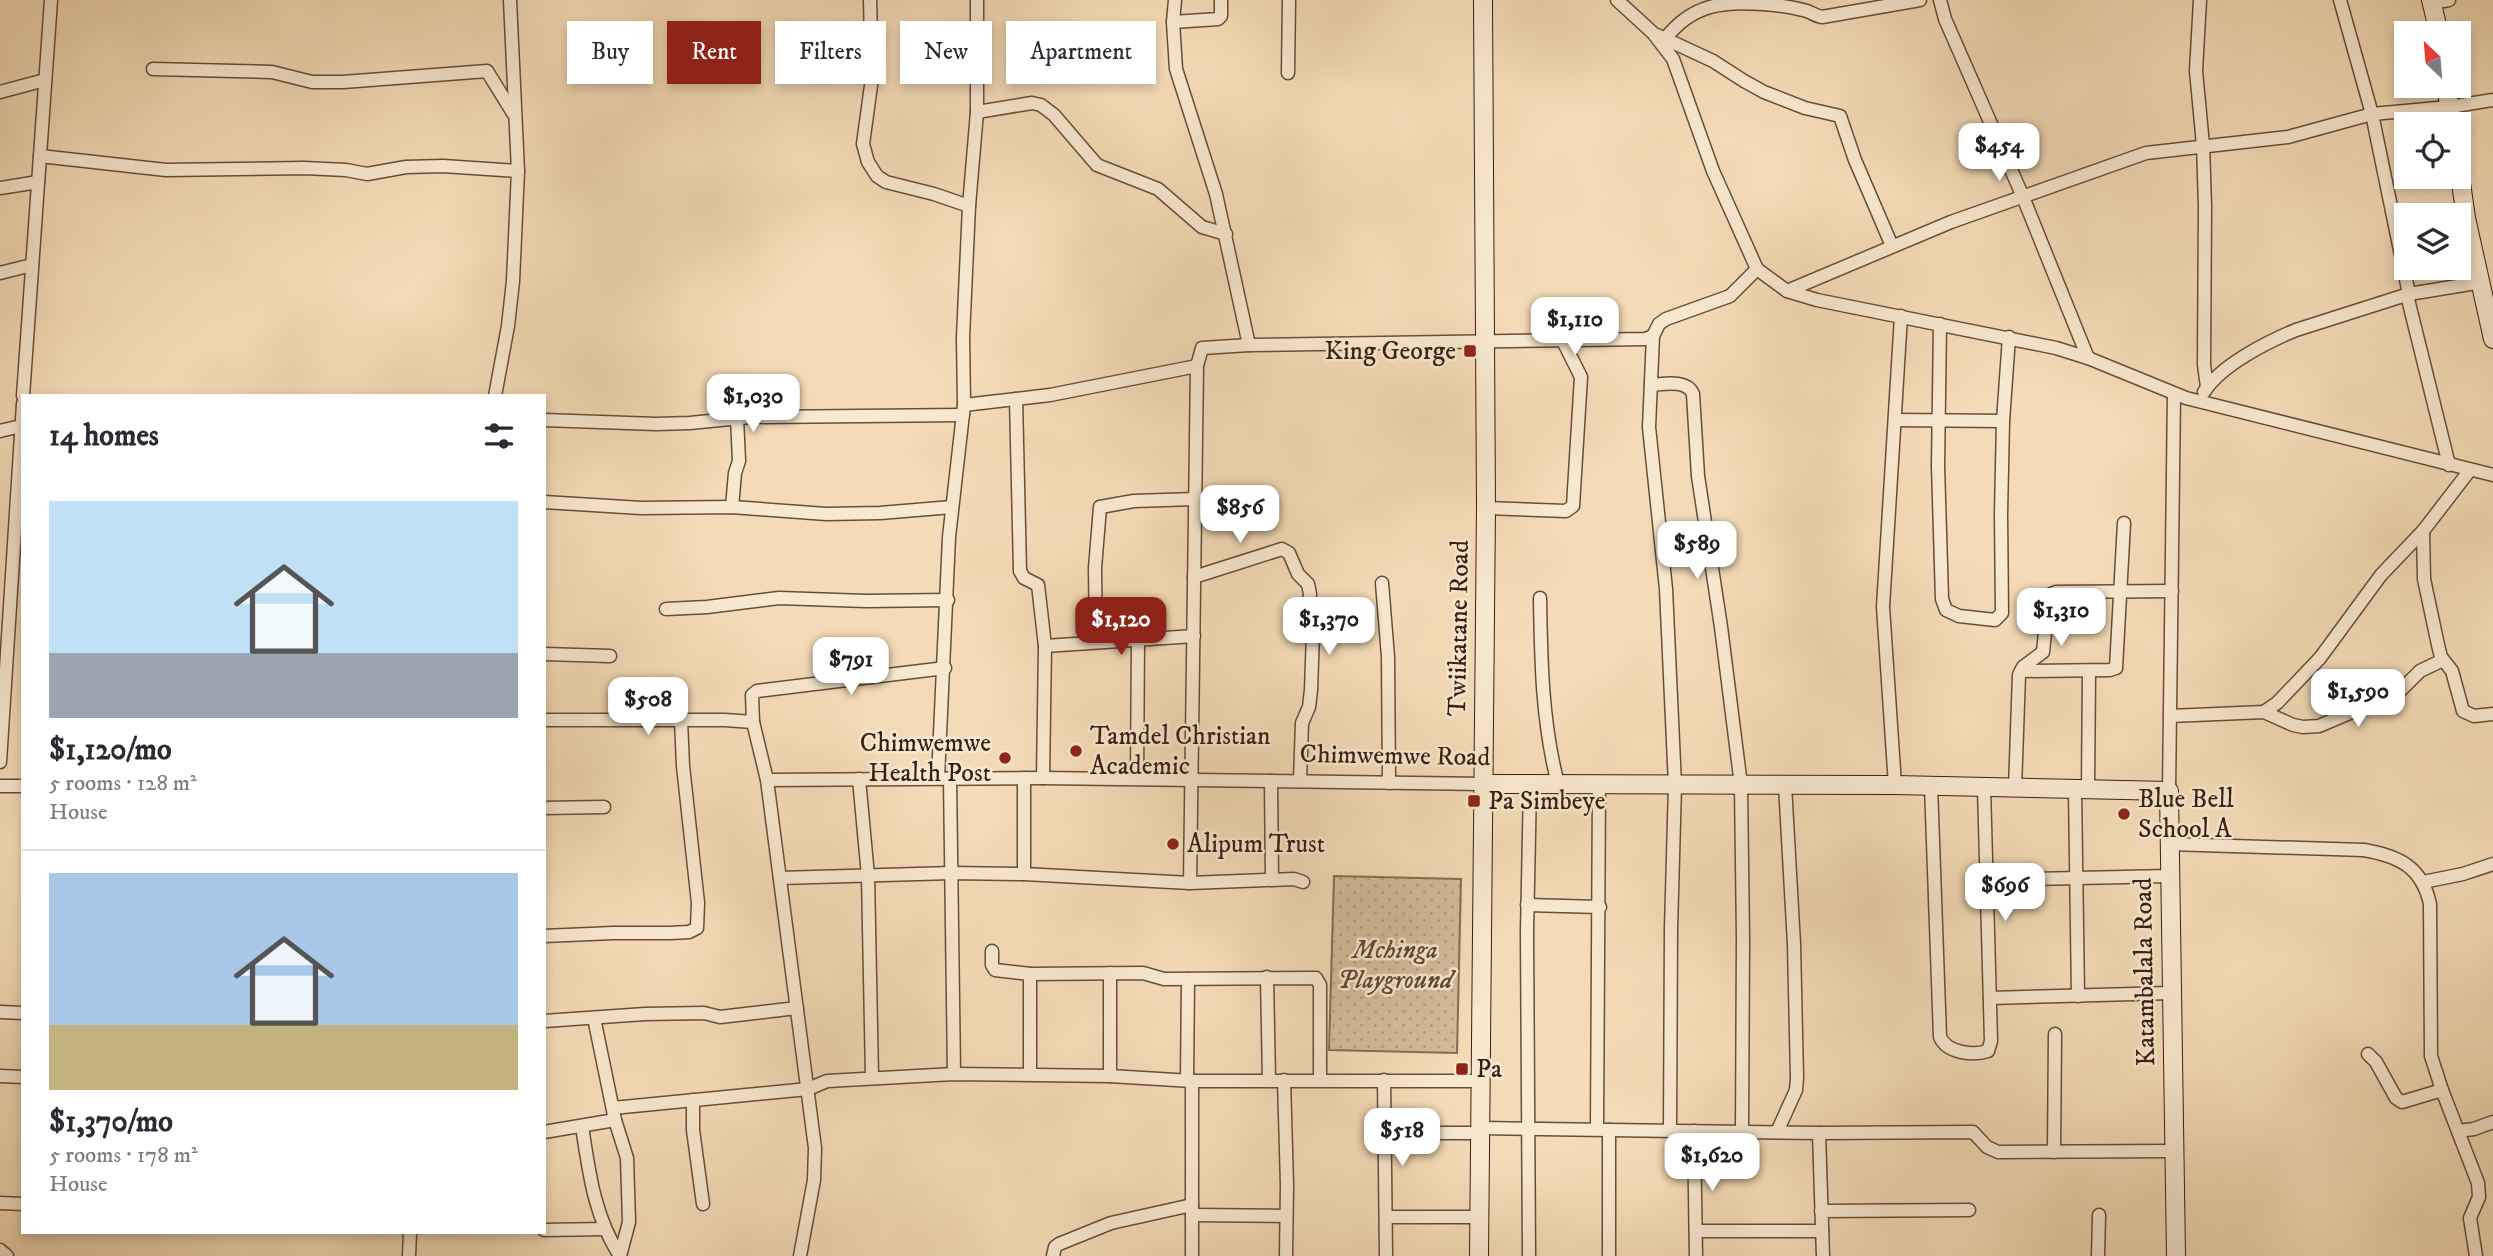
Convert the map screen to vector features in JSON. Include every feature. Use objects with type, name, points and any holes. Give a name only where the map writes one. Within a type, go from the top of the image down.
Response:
[{"type":"main road","name":"Twiikatane Road","points":[[1479,1256],[1486,508],[1483,0]]},
{"type":"main road","points":[[2438,1],[2439,21]]},
{"type":"main road","points":[[2462,189],[2466,218],[2485,276],[2493,339]]},
{"type":"main road","name":"Chimwemwe Road","points":[[1484,784],[1931,786],[2169,791]]},
{"type":"main road","name":"Katambalala Road","points":[[2169,791],[2176,1256]]},
{"type":"street","points":[[23,394],[51,0]]},
{"type":"street","points":[[495,394],[513,281],[518,171],[510,0]]},
{"type":"street","points":[[870,0],[872,78],[863,144],[868,162],[877,176],[886,182],[969,206]]},
{"type":"street","points":[[954,1074],[952,873],[944,778],[945,668],[952,507],[963,410],[963,337],[969,206],[977,112],[976,0]]},
{"type":"street","points":[[1175,0],[1174,56],[1179,83],[1213,185],[1249,345]]},
{"type":"street","points":[[1173,22],[1218,19],[1221,16],[1221,0]]},
{"type":"street","points":[[1288,73],[1289,0]]},
{"type":"street","points":[[1617,0],[1659,36],[1713,61],[1764,92],[1840,116],[1855,160],[1892,246]]},
{"type":"street","points":[[1659,36],[1711,5],[1739,2],[1782,6],[1808,11],[1819,17],[1871,4],[1920,0]]},
{"type":"street","points":[[1940,0],[2088,358]]},
{"type":"street","points":[[2200,0],[2196,71],[2203,145],[2204,365],[2207,387]]},
{"type":"street","points":[[2340,0],[2372,114],[2408,294],[2449,465]]},
{"type":"street","points":[[1659,36],[1673,59],[1713,171],[1758,269],[1787,291],[1817,300],[2009,337],[2088,358],[2174,394],[2493,475]]},
{"type":"street","points":[[153,69],[272,72],[312,82],[369,82],[486,71],[515,116]]},
{"type":"street","points":[[0,92],[45,80]]},
{"type":"street","points":[[2461,112],[2493,100]]},
{"type":"street","points":[[977,112],[1032,103],[1041,105],[1054,115],[1097,165],[1157,189],[1202,227],[1226,234]]},
{"type":"street","points":[[1787,291],[1892,246],[2146,153],[2288,137],[2372,114],[2394,115]]},
{"type":"street","points":[[40,156],[166,170],[304,168],[367,174],[406,167],[443,166],[518,171]]},
{"type":"street","points":[[0,188],[38,182]]},
{"type":"street","points":[[0,273],[32,265]]},
{"type":"street","points":[[1670,1130],[1675,785],[1666,589],[1650,438],[1653,336],[1659,324],[1666,319],[1730,296],[1758,269]]},
{"type":"street","points":[[2199,401],[2207,387],[2225,370],[2278,337],[2408,294],[2485,276]]},
{"type":"street","points":[[1895,786],[1883,607],[1901,316]]},
{"type":"street","points":[[1940,324],[1938,466],[1943,605],[1952,614],[1959,616],[1995,620],[2001,616],[2003,421],[2009,337]]},
{"type":"street","points":[[1190,883],[1197,366],[1203,348],[1645,339],[1653,336]]},
{"type":"street","points":[[1486,508],[1566,511],[1573,506],[1581,377],[1563,341]]},
{"type":"street","points":[[546,420],[656,424],[737,418],[963,410],[1197,366]]},
{"type":"street","points":[[1651,384],[1685,384],[1693,394],[1700,488],[1741,785],[1742,1132]]},
{"type":"street","name":"Katambalala Road","points":[[2169,791],[2174,394]]},
{"type":"street","points":[[1016,399],[1020,571],[1024,578],[1038,585],[1045,646],[1043,778]]},
{"type":"street","points":[[732,507],[734,473],[739,461],[737,418]]},
{"type":"street","points":[[1895,420],[2003,421]]},
{"type":"street","points":[[0,431],[21,426],[18,547],[0,762]]},
{"type":"street","points":[[2264,712],[2277,703],[2320,658],[2381,575],[2423,531],[2470,470]]},
{"type":"street","points":[[1096,642],[1096,568],[1100,507],[1134,501],[1195,499]]},
{"type":"street","points":[[546,502],[641,508],[732,507],[836,514],[952,507]]},
{"type":"street","points":[[2021,671],[2089,671],[2112,670],[2116,667],[2124,523]]},
{"type":"street","points":[[2423,531],[2424,579],[2443,660],[2452,671],[2463,711],[2474,716],[2493,714]]},
{"type":"street","points":[[1194,577],[1282,549],[1289,554],[1298,573],[1308,584],[1308,618],[1313,634],[1311,690],[1301,731],[1300,781]]},
{"type":"street","points":[[1382,583],[1388,657],[1389,783]]},
{"type":"street","points":[[2015,788],[2021,671],[2043,652],[2048,598],[2052,593],[2172,591]]},
{"type":"street","points":[[666,609],[723,606],[779,598],[948,600]]},
{"type":"street","points":[[1540,598],[1543,702],[1547,740],[1559,784]]},
{"type":"street","points":[[1045,646],[1194,636]]},
{"type":"street","points":[[1137,779],[1138,639]]},
{"type":"street","points":[[546,654],[610,656]]},
{"type":"street","points":[[2170,716],[2264,712],[2303,727],[2319,726],[2341,719],[2399,692],[2420,671],[2443,660]]},
{"type":"street","points":[[800,1256],[816,1164],[767,780],[753,722],[751,697],[757,691],[945,668]]},
{"type":"street","points":[[2078,996],[2076,878],[2089,671]]},
{"type":"street","points":[[546,720],[753,722]]},
{"type":"street","points":[[546,936],[690,932],[697,928],[698,903],[683,765],[681,720]]},
{"type":"street","points":[[1024,778],[1024,874]]},
{"type":"street","name":"Chimwemwe Road","points":[[767,780],[1043,778],[1484,784]]},
{"type":"street","points":[[859,779],[868,876],[872,1077]]},
{"type":"street","points":[[1271,781],[1272,880]]},
{"type":"street","points":[[1529,1256],[1527,905],[1530,784]]},
{"type":"street","points":[[1600,784],[1603,1130],[1609,1256]]},
{"type":"street","points":[[1777,1132],[1796,1090],[1797,1078],[1794,944],[1785,785]]},
{"type":"street","points":[[0,786],[21,786]]},
{"type":"street","points":[[1931,786],[1940,1031],[1943,1043],[1951,1050],[1980,1053],[1988,1051],[1991,1041],[1984,787]]},
{"type":"street","points":[[546,808],[604,807]]},
{"type":"street","points":[[2169,844],[2364,850],[2393,857],[2420,876],[2430,904],[2430,1044],[2442,1090],[2480,1191],[2470,1218],[2476,1256]]},
{"type":"street","points":[[2423,882],[2463,874],[2493,864]]},
{"type":"street","points":[[780,878],[952,873],[1190,883],[1294,879],[1303,882]]},
{"type":"street","points":[[1987,880],[2169,876]]},
{"type":"street","points":[[1527,905],[1600,907]]},
{"type":"street","points":[[992,951],[992,965],[995,970],[1030,974],[1143,973],[1164,979],[1312,976],[1320,982],[1320,1080]]},
{"type":"street","points":[[1110,973],[1110,1076]]},
{"type":"street","points":[[1030,974],[1030,1074]]},
{"type":"street","points":[[1268,977],[1269,1080]]},
{"type":"street","points":[[1188,979],[1192,1256]]},
{"type":"street","points":[[1990,998],[2171,993]]},
{"type":"street","points":[[546,1021],[704,1013],[720,1017],[797,1008]]},
{"type":"street","points":[[0,1012],[21,1013]]},
{"type":"street","points":[[594,1018],[628,1166],[629,1222],[620,1256]]},
{"type":"street","points":[[2054,1034],[2054,1152]]},
{"type":"street","points":[[2368,1054],[2396,1098],[2402,1102],[2442,1090]]},
{"type":"street","points":[[546,1132],[582,1126],[614,1114],[693,1100],[808,1089],[827,1081],[872,1077],[1030,1074],[1190,1080],[1481,1081]]},
{"type":"street","points":[[0,1076],[21,1077]]},
{"type":"street","points":[[1284,1080],[1286,1256]]},
{"type":"street","points":[[1384,1080],[1386,1256]]},
{"type":"street","points":[[693,1100],[692,1130],[703,1204]]},
{"type":"street","points":[[2458,1131],[2493,1122]]},
{"type":"street","points":[[582,1126],[592,1188],[605,1229],[620,1256]]},
{"type":"street","points":[[1385,1133],[1530,1129],[1973,1132],[1992,1151],[2174,1151]]},
{"type":"street","points":[[1694,1131],[1696,1256]]},
{"type":"street","points":[[1819,1133],[1823,1256]]},
{"type":"street","points":[[0,1203],[21,1204]]},
{"type":"street","points":[[1053,1256],[1055,1247],[1059,1244],[1111,1223],[1192,1210],[1286,1216]]},
{"type":"street","points":[[1821,1211],[1969,1210]]},
{"type":"street","points":[[2098,1256],[2099,1215]]},
{"type":"street","points":[[1386,1217],[1479,1217]]},
{"type":"street","points":[[546,1230],[605,1229]]},
{"type":"street","points":[[1696,1231],[1822,1231]]},
{"type":"street","points":[[409,1256],[410,1234]]},
{"type":"street","points":[[0,1250],[7,1256]]},
{"type":"green space","name":"Mchinga Playground","points":[[1334,876],[1461,879],[1457,1053],[1329,1050]]},
{"type":"place","name":"King George","points":[[1470,351]]},
{"type":"place","name":"Tamdel Christian Academic","points":[[1076,751]]},
{"type":"place","name":"Chimwemwe Health Post","points":[[1005,758]]},
{"type":"place","name":"Pa Simbeye","points":[[1474,801]]},
{"type":"place","name":"Blue Bell School A","points":[[2124,814]]},
{"type":"place","name":"Alipum Trust","points":[[1173,844]]},
{"type":"place","name":"Pa","points":[[1462,1069]]}]
